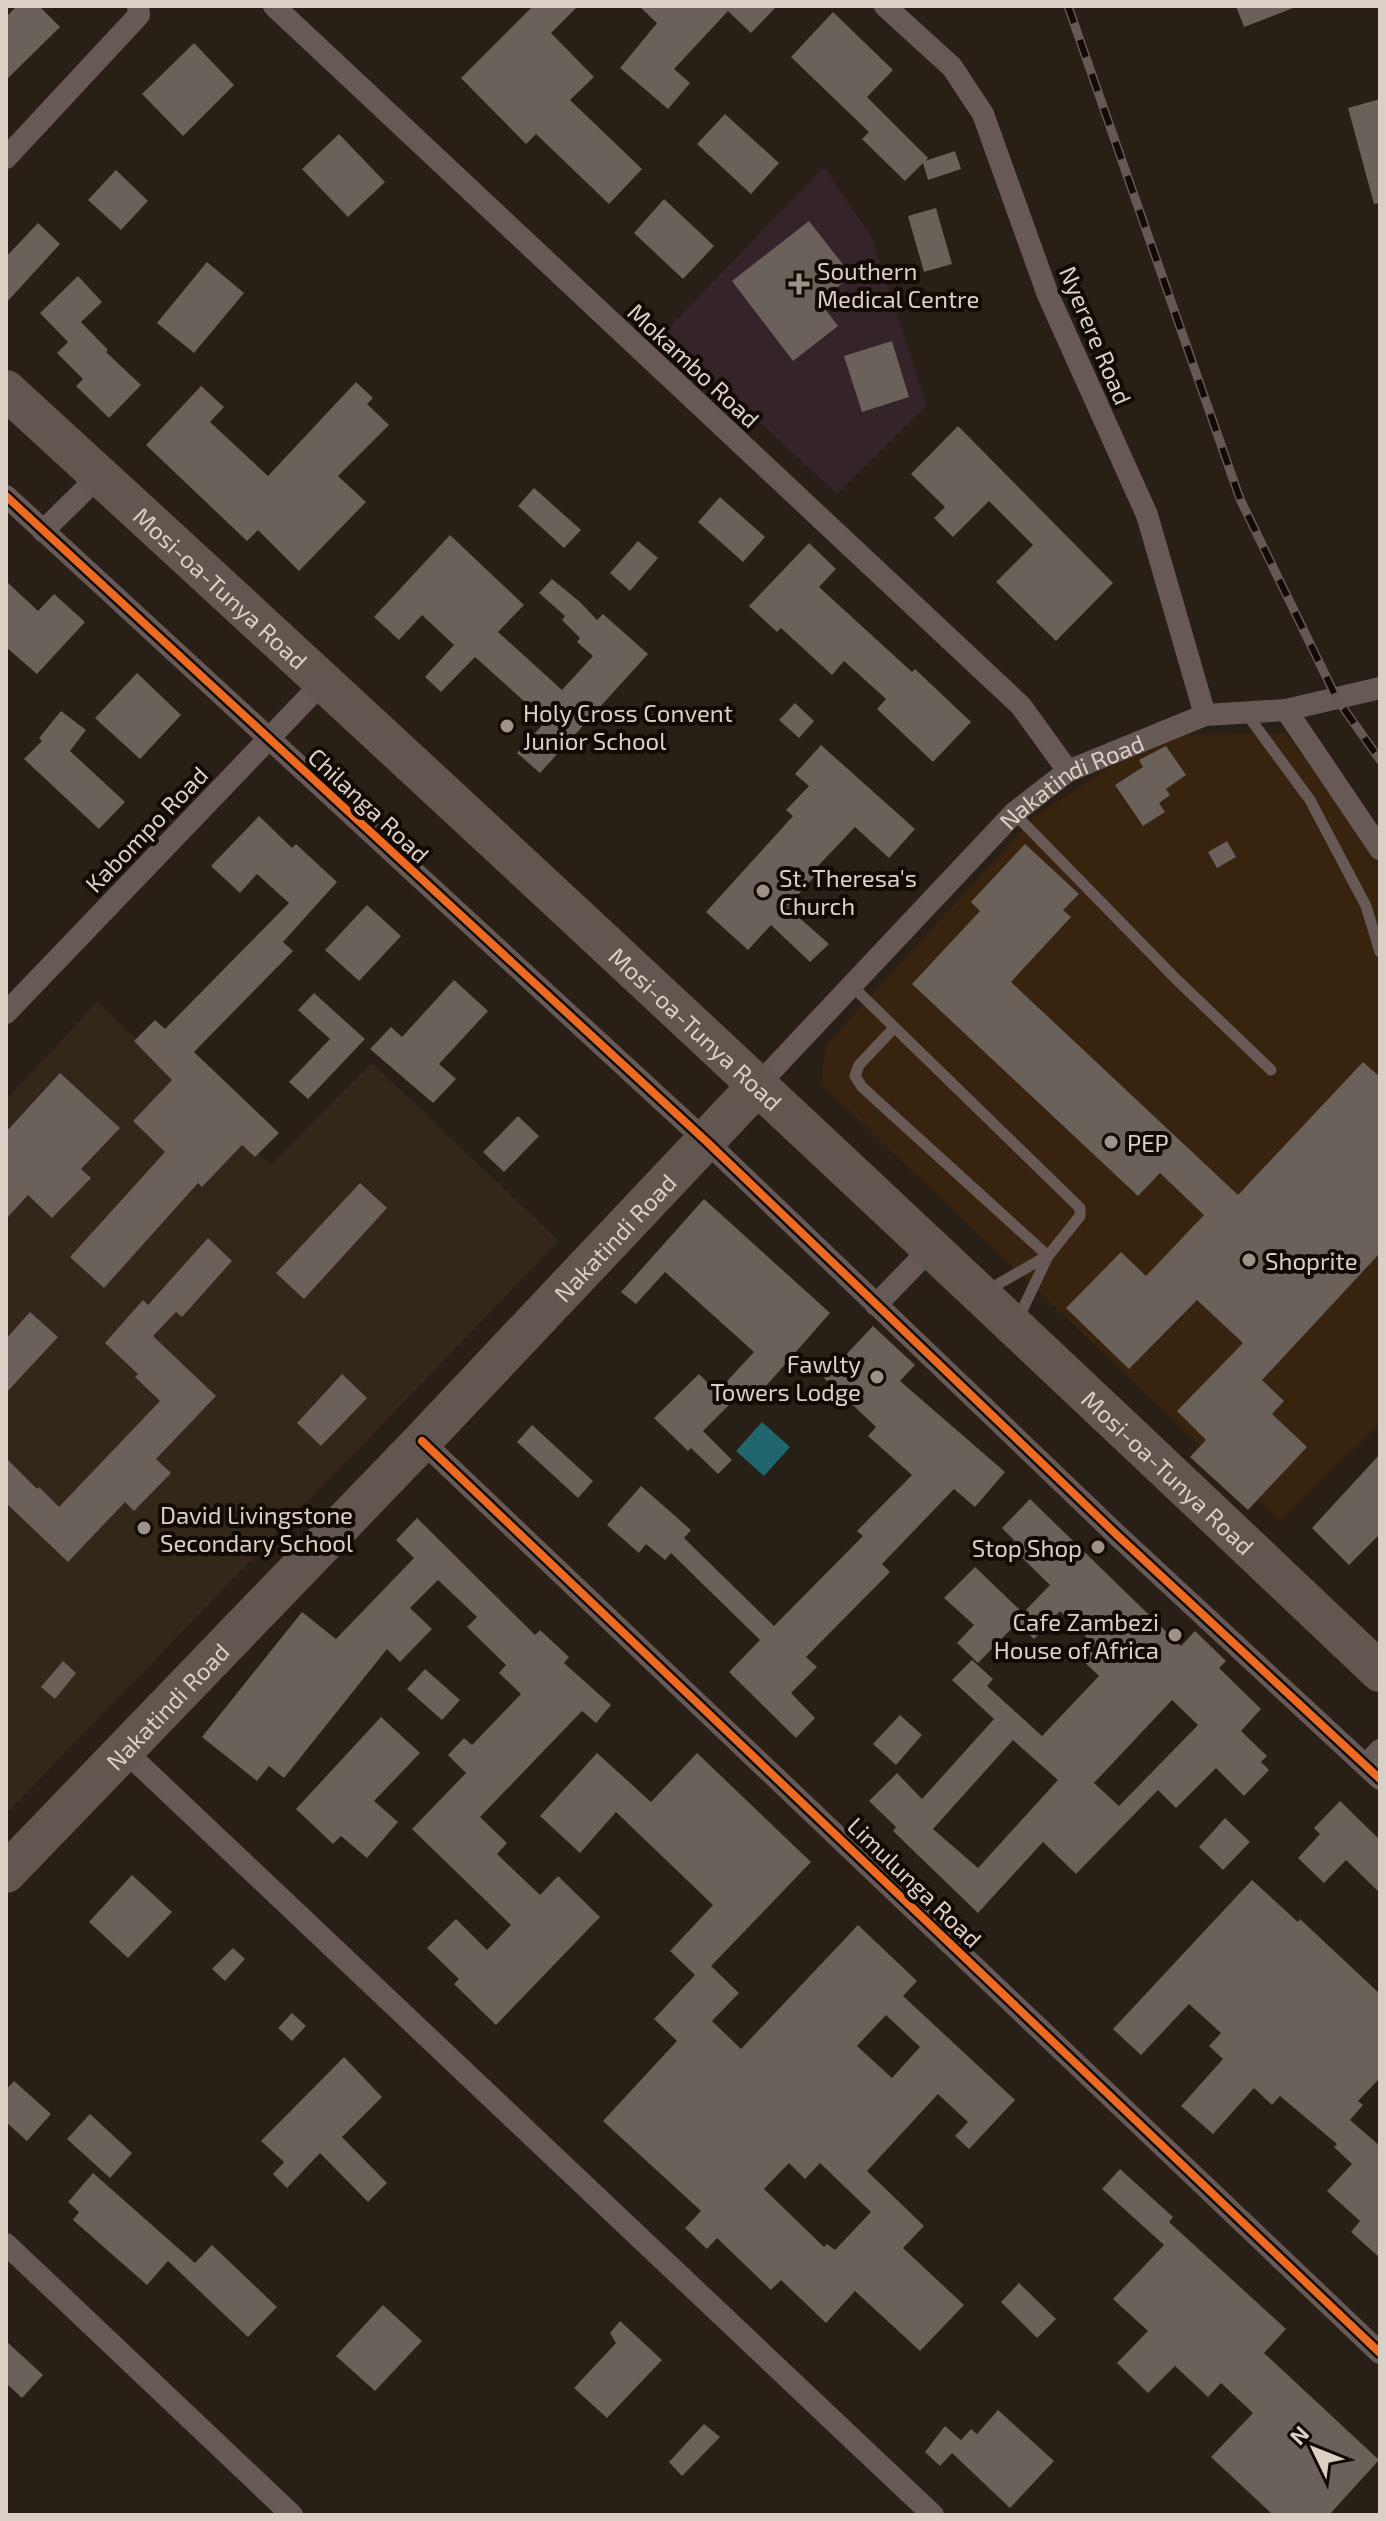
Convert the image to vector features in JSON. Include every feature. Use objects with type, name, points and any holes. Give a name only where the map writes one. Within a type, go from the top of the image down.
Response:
[{"type":"highway","name":"Mosi-oa-Tunya Road","points":[[6,390],[982,1293],[1380,1672]]},
{"type":"highway","name":"Nakatindi Road","points":[[6,1873],[422,1441],[758,1085]]},
{"type":"street","name":"Mokambo Road","points":[[274,6],[1021,706],[1068,771]]},
{"type":"street","name":"Nyerere Road","points":[[885,6],[952,67],[983,114],[1048,295],[1147,515],[1205,715]]},
{"type":"street","points":[[6,158],[143,9]]},
{"type":"street","points":[[43,531],[99,476]]},
{"type":"street","name":"Chilanga Road","points":[[6,496],[707,1142],[1117,1535],[1375,1764]]},
{"type":"street","name":"Kabompo Road","points":[[6,1013],[324,681]]},
{"type":"street","name":"Nakatindi Road","points":[[758,1085],[1014,813],[1068,771],[1205,715],[1286,710],[1380,688]]},
{"type":"street","points":[[1286,710],[1380,849]]},
{"type":"street","points":[[876,1305],[932,1247]]},
{"type":"street","name":"Limulunga Road","points":[[422,1441],[1380,2353]]},
{"type":"street","points":[[124,1750],[933,2515]]},
{"type":"street","points":[[6,2244],[292,2515]]},
{"type":"lane","points":[[1246,712],[1310,800],[1366,906],[1380,952]]},
{"type":"lane","points":[[1014,813],[1177,980],[1271,1070]]},
{"type":"lane","points":[[851,985],[1080,1208],[1080,1216],[1048,1256],[1015,1325]]},
{"type":"lane","points":[[894,1028],[859,1065],[855,1076],[862,1087],[1048,1256]]},
{"type":"lane","points":[[982,1293],[1048,1256]]},
{"type":"shaded area","name":"Southern Medical Centre","points":[[824,167],[871,236],[927,405],[837,494],[664,333]]},
{"type":"shaded area","points":[[1286,733],[1380,862],[1380,1423],[1280,1522],[821,1084],[825,1046],[1035,816],[1115,764],[1183,735]]},
{"type":"shaded area","name":"David Livingstone Secondary School","points":[[97,1002],[271,1165],[372,1063],[559,1241],[6,1814],[6,1100]]},
{"type":"water","points":[[762,1422],[790,1447],[764,1476],[736,1451]]},
{"type":"building","points":[[17,6],[39,6],[60,27],[6,80],[6,17]]},
{"type":"building","points":[[533,6],[578,6],[551,33],[594,77],[570,100],[642,169],[609,204],[536,134],[526,144],[461,78]]},
{"type":"building","points":[[639,6],[777,6],[751,33],[728,11],[674,69],[690,83],[668,109],[620,68],[657,23]]},
{"type":"building","points":[[1236,6],[1293,6],[1293,8],[1244,27]]},
{"type":"building","points":[[833,12],[893,70],[867,97],[928,158],[925,161],[955,151],[961,169],[928,180],[923,163],[905,181],[862,139],[869,132],[791,57]]},
{"type":"building","points":[[194,43],[234,85],[183,136],[142,94]]},
{"type":"building","points":[[1380,99],[1380,203],[1374,204],[1348,108]]},
{"type":"building","points":[[725,114],[779,163],[751,194],[697,144]]},
{"type":"building","points":[[339,134],[385,182],[348,217],[302,169]]},
{"type":"building","points":[[116,170],[148,201],[121,230],[88,200]]},
{"type":"building","points":[[664,199],[714,246],[683,279],[634,233]]},
{"type":"building","points":[[936,208],[952,264],[924,272],[908,216]]},
{"type":"building","points":[[809,221],[852,276],[819,301],[838,326],[793,361],[732,281]]},
{"type":"building","points":[[38,223],[60,244],[6,303],[6,257]]},
{"type":"building","points":[[207,262],[244,293],[194,353],[157,323]]},
{"type":"building","points":[[78,276],[102,302],[81,322],[108,350],[106,352],[141,385],[109,418],[76,386],[83,379],[57,353],[68,342],[40,313]]},
{"type":"building","points":[[892,341],[909,397],[862,412],[844,356]]},
{"type":"building","points":[[356,382],[373,398],[367,404],[389,425],[338,476],[366,502],[299,571],[258,530],[247,541],[146,445],[201,386],[224,407],[210,422],[268,476]]},
{"type":"building","points":[[958,426],[1113,583],[1056,641],[996,582],[1033,545],[989,501],[953,537],[934,518],[945,507],[911,474]]},
{"type":"building","points":[[534,488],[581,530],[564,548],[518,506]]},
{"type":"building","points":[[720,497],[765,537],[743,562],[698,522]]},
{"type":"building","points":[[450,535],[524,605],[498,632],[562,690],[593,656],[577,642],[580,638],[562,620],[565,616],[539,593],[552,579],[597,620],[603,614],[648,654],[540,773],[517,753],[546,721],[475,657],[441,692],[425,677],[454,645],[422,615],[399,640],[374,617]]},
{"type":"building","points":[[638,541],[658,558],[630,591],[610,573]]},
{"type":"building","points":[[809,543],[836,569],[819,587],[912,672],[915,669],[971,722],[933,762],[877,709],[886,699],[844,661],[832,675],[781,628],[777,632],[749,606]]},
{"type":"building","points":[[6,581],[38,611],[54,594],[85,622],[37,674],[6,647]]},
{"type":"building","points":[[137,673],[181,715],[140,759],[95,718]]},
{"type":"building","points":[[795,703],[814,721],[799,738],[779,720]]},
{"type":"building","points":[[61,711],[86,730],[70,751],[125,802],[99,829],[24,759],[42,741],[39,738]]},
{"type":"building","points":[[821,745],[915,829],[889,858],[855,827],[818,866],[821,869],[787,907],[829,944],[810,962],[771,925],[748,950],[706,912],[793,816],[786,810],[809,786],[795,774]]},
{"type":"building","points":[[1166,746],[1186,775],[1166,789],[1170,795],[1159,803],[1165,812],[1143,826],[1115,785],[1143,767],[1139,760]]},
{"type":"building","points":[[259,816],[292,848],[296,844],[337,882],[283,942],[293,951],[194,1052],[279,1133],[255,1157],[242,1145],[202,1187],[198,1183],[104,1288],[70,1257],[165,1152],[133,1121],[172,1080],[134,1041],[155,1020],[165,1029],[289,903],[257,874],[240,893],[211,866]]},
{"type":"building","points":[[1227,841],[1236,857],[1217,868],[1208,852]]},
{"type":"building","points":[[1025,844],[1079,894],[1063,910],[1071,917],[1011,982],[1238,1195],[1363,1062],[1380,1077],[1380,1253],[1262,1380],[1284,1401],[1272,1414],[1307,1447],[1248,1510],[1190,1457],[1206,1440],[1177,1411],[1243,1343],[1197,1300],[1129,1369],[1066,1308],[1121,1252],[1146,1276],[1204,1215],[1160,1173],[1138,1196],[912,984],[980,911],[971,902]]},
{"type":"building","points":[[367,905],[401,936],[359,981],[325,950]]},
{"type":"building","points":[[454,980],[488,1011],[439,1064],[456,1079],[433,1103],[370,1049],[391,1027],[402,1037]]},
{"type":"building","points":[[314,993],[365,1039],[308,1099],[289,1082],[330,1039],[298,1010]]},
{"type":"building","points":[[60,1073],[120,1128],[81,1169],[91,1178],[52,1218],[28,1195],[6,1219],[6,1132]]},
{"type":"building","points":[[518,1116],[539,1136],[504,1172],[483,1152]]},
{"type":"building","points":[[360,1183],[387,1208],[304,1299],[276,1273]]},
{"type":"building","points":[[704,1199],[830,1313],[752,1402],[742,1392],[703,1431],[732,1460],[718,1474],[691,1448],[688,1451],[654,1418],[699,1374],[717,1392],[754,1352],[665,1272],[636,1304],[621,1292]]},
{"type":"building","points":[[208,1238],[232,1261],[182,1317],[176,1312],[153,1336],[216,1396],[156,1459],[171,1473],[134,1511],[125,1502],[68,1562],[6,1503],[6,1458],[59,1507],[160,1401],[135,1377],[138,1374],[105,1343],[143,1300],[148,1305]]},
{"type":"building","points":[[30,1312],[58,1337],[6,1393],[6,1339]]},
{"type":"building","points":[[873,1326],[915,1365],[900,1381],[1005,1472],[975,1507],[954,1489],[882,1564],[890,1572],[806,1657],[817,1667],[791,1693],[815,1718],[796,1738],[729,1672],[760,1640],[671,1553],[665,1560],[646,1544],[639,1553],[607,1525],[641,1486],[691,1530],[684,1538],[774,1626],[863,1536],[857,1531],[912,1475],[868,1436],[876,1427],[824,1378]]},
{"type":"building","points":[[342,1374],[367,1398],[321,1446],[297,1423]]},
{"type":"building","points":[[532,1425],[593,1481],[578,1498],[517,1442]]},
{"type":"building","points":[[1380,1454],[1380,1534],[1349,1565],[1312,1528]]},
{"type":"building","points":[[1030,1499],[1181,1646],[1195,1631],[1226,1661],[1219,1668],[1261,1709],[1241,1731],[1267,1756],[1261,1762],[1269,1770],[1244,1796],[1216,1768],[1176,1808],[1158,1790],[1076,1874],[1043,1842],[978,1913],[893,1831],[896,1827],[869,1801],[897,1773],[922,1799],[994,1719],[952,1680],[972,1660],[993,1679],[987,1686],[1042,1736],[1099,1676],[1075,1653],[1088,1639],[1060,1611],[1034,1639],[1017,1623],[978,1663],[957,1643],[974,1625],[944,1598],[975,1567],[1023,1613],[1050,1585],[1009,1545],[1014,1540],[1002,1528]],"holes":[[[1172,1700],[1198,1725],[1119,1806],[1094,1783]],[[1013,1740],[1058,1780],[978,1868],[933,1829]]]},
{"type":"building","points":[[417,1518],[535,1635],[540,1630],[569,1657],[564,1663],[611,1705],[596,1723],[582,1711],[480,1817],[507,1843],[497,1854],[540,1895],[558,1876],[600,1917],[496,2025],[454,1984],[459,1979],[427,1948],[456,1919],[487,1950],[511,1925],[412,1829],[466,1773],[448,1755],[464,1738],[472,1745],[521,1694],[499,1673],[506,1665],[467,1627],[477,1617],[438,1580],[410,1608],[432,1629],[400,1662],[387,1649],[284,1778],[269,1766],[257,1781],[202,1737],[302,1612],[336,1639],[414,1558],[396,1540]]},
{"type":"building","points":[[63,1661],[76,1673],[55,1699],[41,1687]]},
{"type":"building","points":[[425,1669],[460,1700],[442,1720],[407,1689]]},
{"type":"building","points":[[900,1715],[922,1735],[896,1765],[873,1744]]},
{"type":"building","points":[[381,1717],[420,1753],[374,1801],[398,1822],[367,1858],[341,1836],[333,1844],[296,1809]]},
{"type":"building","points":[[597,1753],[651,1802],[697,1753],[811,1862],[711,1966],[739,1993],[712,2021],[741,2049],[858,1925],[917,1981],[903,1996],[1015,2100],[969,2149],[955,2136],[968,2122],[938,2094],[867,2171],[924,2226],[903,2248],[964,2305],[920,2351],[855,2291],[826,2323],[781,2280],[771,2290],[717,2238],[707,2249],[685,2228],[701,2211],[603,2121],[677,2041],[654,2019],[695,1975],[670,1951],[713,1905],[616,1812],[580,1853],[540,1816]],"holes":[[[886,2015],[920,2047],[892,2078],[857,2046]],[[789,2163],[805,2179],[820,2163],[871,2212],[835,2250],[827,2244],[824,2247],[764,2189]]]},
{"type":"building","points":[[1340,1801],[1380,1840],[1380,1893],[1346,1860],[1324,1883],[1298,1858],[1320,1834],[1314,1828]]},
{"type":"building","points":[[1225,1818],[1250,1842],[1223,1870],[1199,1847]]},
{"type":"building","points":[[132,1875],[172,1912],[128,1958],[89,1922]]},
{"type":"building","points":[[1252,1880],[1298,1922],[1300,1919],[1380,1994],[1380,2078],[1358,2101],[1363,2105],[1350,2120],[1380,2146],[1380,2258],[1351,2232],[1360,2221],[1327,2191],[1352,2164],[1334,2147],[1337,2144],[1280,2096],[1272,2105],[1254,2088],[1213,2134],[1181,2106],[1223,2059],[1209,2046],[1221,2033],[1189,2004],[1141,2055],[1113,2029]]},
{"type":"building","points":[[233,1948],[245,1959],[225,1981],[212,1969]]},
{"type":"building","points":[[292,2013],[306,2026],[292,2041],[278,2028]]},
{"type":"building","points":[[344,2057],[382,2097],[342,2137],[387,2183],[368,2202],[320,2153],[287,2188],[273,2174],[284,2162],[261,2141]]},
{"type":"building","points":[[14,2081],[51,2114],[27,2141],[6,2122],[6,2090]]},
{"type":"building","points":[[90,2114],[132,2153],[110,2178],[67,2139]]},
{"type":"building","points":[[1120,2169],[1173,2217],[1169,2222],[1286,2329],[1264,2353],[1379,2460],[1329,2515],[1273,2515],[1211,2457],[1253,2413],[1221,2383],[1208,2397],[1175,2366],[1148,2393],[1117,2363],[1148,2331],[1113,2299],[1164,2245],[1102,2189]]},
{"type":"building","points":[[93,2173],[195,2263],[212,2245],[277,2307],[248,2337],[168,2261],[147,2285],[73,2220],[79,2212],[68,2202]]},
{"type":"building","points":[[1019,2283],[1056,2319],[1037,2338],[1001,2302]]},
{"type":"building","points":[[383,2305],[422,2341],[375,2391],[336,2356]]},
{"type":"building","points":[[620,2321],[662,2360],[607,2418],[574,2388],[616,2343],[610,2333]]},
{"type":"building","points":[[6,2341],[43,2375],[22,2398],[6,2383]]},
{"type":"building","points":[[998,2410],[1054,2461],[1010,2508],[952,2453],[940,2466],[925,2452],[945,2426],[961,2440],[971,2429],[977,2434]]},
{"type":"building","points":[[704,2424],[720,2437],[682,2476],[669,2462]]},
{"type":"railway","points":[[1068,6],[1240,499],[1337,699],[1380,760]]},
{"type":"cycle path","points":[[6,496],[707,1142],[1117,1535],[1380,1779]]},
{"type":"cycle path","points":[[422,1441],[1380,2353]]},
{"type":"place","name":"Southern Medical Centre","points":[[799,284]]},
{"type":"place","name":"Holy Cross Convent Junior School","points":[[507,726]]},
{"type":"place","name":"St. Theresa's Church","points":[[763,891]]},
{"type":"place","name":"PEP","points":[[1111,1142]]},
{"type":"place","name":"Shoprite","points":[[1249,1260]]},
{"type":"place","name":"Fawlty Towers Lodge","points":[[877,1377]]},
{"type":"place","name":"David Livingstone Secondary School","points":[[144,1528]]},
{"type":"place","name":"Stop Shop","points":[[1098,1547]]},
{"type":"place","name":"Cafe Zambezi House of Africa","points":[[1175,1635]]}]
